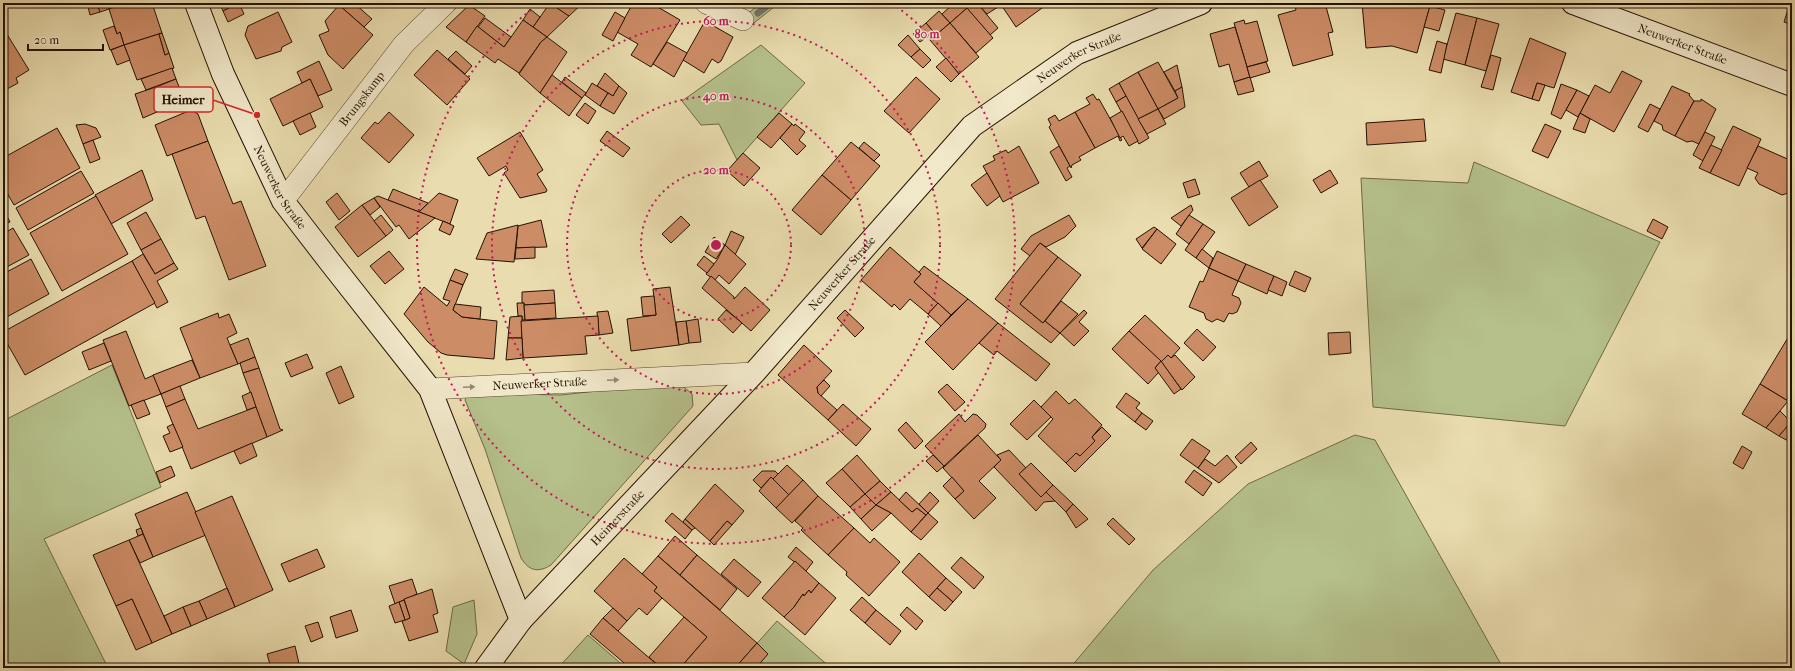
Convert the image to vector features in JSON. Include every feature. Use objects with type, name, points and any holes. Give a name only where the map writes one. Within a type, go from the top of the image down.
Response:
[{"type":"street","name":"Neuwerker Straße","points":[[196,3],[223,74],[283,201],[430,389],[521,620]]},
{"type":"street","name":"Brungskamp","points":[[283,201],[404,44],[446,3]]},
{"type":"street","points":[[706,3],[743,20]]},
{"type":"street","name":"Neuwerker Straße","points":[[430,389],[754,372],[972,126],[1077,53],[1201,3]]},
{"type":"street","name":"Neuwerker Straße","points":[[1573,3],[1792,85]]},
{"type":"street","name":"Heimerstraße","points":[[486,668],[521,620],[754,372]]},
{"type":"green space","points":[[761,3],[779,3],[754,23],[746,15]]},
{"type":"green space","points":[[761,45],[805,83],[737,160],[719,124],[701,125],[682,101]]},
{"type":"green space","points":[[1474,162],[1660,242],[1565,426],[1373,407],[1361,178],[1468,183]]},
{"type":"green space","points":[[112,365],[161,487],[44,539],[108,668],[3,668],[3,421]]},
{"type":"green space","points":[[678,382],[692,394],[693,406],[551,565],[538,570],[527,566],[521,558],[485,449],[465,400],[468,393],[561,395]]},
{"type":"green space","points":[[1355,435],[1375,440],[1503,668],[1070,668],[1153,570],[1248,484]]},
{"type":"green space","points":[[474,600],[477,634],[464,664],[446,651],[453,607]]},
{"type":"green space","points":[[777,621],[831,668],[735,668]]},
{"type":"green space","points":[[588,635],[626,668],[558,668]]},
{"type":"building","points":[[87,3],[97,3],[100,12],[90,15]]},
{"type":"building","points":[[97,3],[107,3],[109,9],[100,12]]},
{"type":"building","points":[[107,3],[127,3],[109,9]]},
{"type":"building","points":[[127,3],[152,3],[162,33],[124,45],[120,32],[117,34],[109,9]]},
{"type":"building","points":[[239,3],[223,11],[220,4]]},
{"type":"building","points":[[239,3],[244,14],[228,22],[223,11]]},
{"type":"building","points":[[341,3],[354,3],[372,19],[364,27],[339,5]]},
{"type":"building","points":[[550,3],[569,16],[547,37],[533,27]]},
{"type":"building","points":[[560,3],[583,3],[569,16],[557,8]]},
{"type":"building","points":[[633,3],[651,3],[680,20],[651,67],[631,55],[638,44],[617,32]]},
{"type":"building","points":[[954,3],[962,3],[967,8],[950,23],[942,14]]},
{"type":"building","points":[[962,3],[977,3],[998,28],[990,35]]},
{"type":"building","points":[[977,3],[1000,3],[1001,5],[987,14]]},
{"type":"building","points":[[1000,3],[1038,3],[1042,8],[1016,27]]},
{"type":"building","points":[[1038,3],[1049,3],[1042,8]]},
{"type":"building","points":[[1306,3],[1307,7],[1325,3],[1333,32],[1328,33],[1333,55],[1293,66],[1278,15],[1296,10],[1295,6]]},
{"type":"building","points":[[1362,3],[1420,3],[1430,6],[1417,53],[1392,46],[1366,48]]},
{"type":"building","points":[[1743,3],[1766,3],[1765,7]]},
{"type":"building","points":[[1790,3],[1792,3],[1792,25],[1784,22]]},
{"type":"building","points":[[339,5],[373,35],[343,69],[328,55],[319,35],[329,31],[325,21]]},
{"type":"building","points":[[469,5],[485,16],[466,42],[446,27]]},
{"type":"building","points":[[1430,6],[1445,10],[1439,31],[1424,27]]},
{"type":"building","points":[[967,8],[993,38],[976,53],[950,23]]},
{"type":"building","points":[[530,9],[540,17],[533,27],[523,20]]},
{"type":"building","points":[[939,11],[950,23],[936,35],[926,23]]},
{"type":"building","points":[[278,12],[292,42],[282,47],[281,51],[256,59],[245,35],[248,26]]},
{"type":"building","points":[[615,12],[625,18],[613,41],[602,35]]},
{"type":"building","points":[[1456,13],[1477,18],[1465,65],[1443,59]]},
{"type":"building","points":[[485,18],[511,37],[504,47],[478,27]]},
{"type":"building","points":[[1477,18],[1499,24],[1486,71],[1465,65]]},
{"type":"building","points":[[523,20],[547,37],[541,42],[519,73],[498,59],[495,63],[466,42],[477,26],[504,47]]},
{"type":"building","points":[[1244,20],[1245,24],[1257,21],[1268,61],[1247,67],[1234,23]]},
{"type":"building","points":[[705,21],[733,37],[721,61],[718,63],[712,59],[704,73],[683,60]]},
{"type":"building","points":[[926,23],[936,35],[930,40],[927,37],[920,42],[913,34]]},
{"type":"building","points":[[950,23],[979,57],[959,74],[930,40]]},
{"type":"building","points":[[114,26],[117,34],[120,32],[124,45],[110,50],[103,30]]},
{"type":"building","points":[[1235,27],[1250,77],[1234,82],[1229,64],[1219,67],[1210,34]]},
{"type":"building","points":[[5,31],[29,70],[16,78],[18,83],[7,89],[6,94],[3,97],[3,33]]},
{"type":"building","points":[[162,33],[159,34],[165,55],[169,53],[174,68],[137,80],[124,45]]},
{"type":"building","points":[[162,33],[169,53],[165,55],[159,34]]},
{"type":"building","points":[[908,35],[920,49],[911,57],[898,45]]},
{"type":"building","points":[[547,37],[567,52],[540,93],[519,74],[541,42]]},
{"type":"building","points":[[1530,38],[1566,53],[1554,88],[1537,83],[1532,99],[1511,92]]},
{"type":"building","points":[[1437,41],[1447,44],[1441,73],[1429,70]]},
{"type":"building","points":[[667,42],[687,53],[674,77],[653,64]]},
{"type":"building","points":[[124,45],[130,60],[117,65],[111,50]]},
{"type":"building","points":[[920,49],[931,60],[923,68],[911,57]]},
{"type":"building","points":[[437,50],[470,79],[447,105],[414,75]]},
{"type":"building","points":[[456,51],[472,66],[465,74],[448,59]]},
{"type":"building","points":[[1491,55],[1501,58],[1493,90],[1481,87]]},
{"type":"building","points":[[946,58],[959,74],[951,82],[936,67]]},
{"type":"building","points":[[319,61],[332,90],[318,96],[310,79],[302,83],[297,72]]},
{"type":"building","points":[[1158,62],[1178,98],[1158,109],[1138,72]]},
{"type":"building","points":[[1266,62],[1270,72],[1250,78],[1247,67]]},
{"type":"building","points":[[1177,65],[1182,87],[1175,91],[1164,72]]},
{"type":"building","points":[[172,68],[176,79],[146,90],[141,79]]},
{"type":"building","points":[[1622,71],[1642,81],[1614,132],[1580,113],[1595,85],[1610,93]]},
{"type":"building","points":[[1138,72],[1158,109],[1138,119],[1119,83]]},
{"type":"building","points":[[605,73],[619,86],[613,96],[597,86]]},
{"type":"building","points":[[552,75],[582,98],[569,116],[540,93]]},
{"type":"building","points":[[565,77],[586,93],[582,98],[562,82]]},
{"type":"building","points":[[916,77],[940,99],[909,133],[884,111]]},
{"type":"building","points":[[1250,77],[1254,91],[1238,95],[1234,82]]},
{"type":"building","points":[[176,79],[184,100],[164,109],[156,87]]},
{"type":"building","points":[[310,79],[323,107],[283,126],[270,99]]},
{"type":"building","points":[[592,83],[608,93],[600,106],[585,95]]},
{"type":"building","points":[[1119,83],[1126,96],[1116,102],[1109,89]]},
{"type":"building","points":[[1537,83],[1545,85],[1539,101],[1532,99]]},
{"type":"building","points":[[1561,84],[1577,90],[1561,119],[1551,114]]},
{"type":"building","points":[[619,86],[627,93],[614,114],[600,106],[608,93],[613,96]]},
{"type":"building","points":[[1672,86],[1690,94],[1689,95],[1694,101],[1675,136],[1663,130],[1662,125],[1654,121]]},
{"type":"building","points":[[156,87],[164,109],[143,118],[135,94]]},
{"type":"building","points":[[1182,87],[1185,107],[1164,119],[1158,109],[1178,98],[1175,91]]},
{"type":"building","points":[[1577,90],[1589,96],[1578,117],[1566,110]]},
{"type":"building","points":[[1093,94],[1097,100],[1099,99],[1122,140],[1120,141],[1118,136],[1095,148],[1075,112],[1090,104],[1086,98]]},
{"type":"building","points":[[1126,96],[1149,138],[1139,144],[1116,102]]},
{"type":"building","points":[[1701,99],[1716,109],[1699,144],[1692,141],[1687,142],[1675,136],[1694,101],[1701,101]]},
{"type":"building","points":[[585,103],[596,111],[588,124],[576,115]]},
{"type":"building","points":[[1650,104],[1660,109],[1648,132],[1638,127]]},
{"type":"building","points":[[1158,109],[1166,124],[1147,134],[1138,119]]},
{"type":"building","points":[[191,110],[198,114],[208,141],[167,156],[155,125]]},
{"type":"building","points":[[1122,111],[1138,141],[1129,146],[1123,136],[1120,138],[1110,118]]},
{"type":"building","points":[[389,112],[414,135],[389,163],[361,138],[375,122],[378,124]]},
{"type":"building","points":[[1075,112],[1095,148],[1079,157],[1081,160],[1072,165],[1071,168],[1049,127],[1051,125],[1048,119],[1055,115],[1059,121]]},
{"type":"building","points":[[310,113],[316,127],[300,135],[293,121]]},
{"type":"building","points":[[779,113],[792,124],[771,148],[757,137]]},
{"type":"building","points":[[1580,113],[1590,119],[1585,133],[1573,129]]},
{"type":"building","points":[[1424,119],[1426,141],[1367,145],[1366,123]]},
{"type":"building","points":[[85,124],[96,128],[101,137],[83,144],[76,125]]},
{"type":"building","points":[[792,124],[794,126],[795,124],[805,132],[799,140],[806,146],[797,155],[780,138]]},
{"type":"building","points":[[1545,124],[1561,131],[1548,158],[1532,151]]},
{"type":"building","points":[[1733,126],[1761,139],[1739,186],[1710,173]]},
{"type":"building","points":[[57,128],[80,168],[14,205],[3,186],[3,158]]},
{"type":"building","points":[[607,131],[630,148],[623,157],[600,141]]},
{"type":"building","points":[[520,132],[543,170],[537,174],[547,190],[546,192],[520,198],[504,173],[508,170],[506,166],[489,176],[477,158]]},
{"type":"building","points":[[1705,132],[1715,137],[1703,161],[1693,155]]},
{"type":"building","points":[[93,140],[100,159],[90,163],[83,144]]},
{"type":"building","points":[[208,141],[233,204],[241,201],[266,266],[229,280],[205,216],[196,219],[172,154]]},
{"type":"building","points":[[851,142],[880,166],[851,200],[822,175]]},
{"type":"building","points":[[864,142],[880,155],[874,161],[859,148]]},
{"type":"building","points":[[1711,145],[1722,150],[1710,173],[1699,168]]},
{"type":"building","points":[[1019,146],[1039,183],[1003,202],[983,166],[995,160],[993,156],[1006,150],[1008,153]]},
{"type":"building","points":[[1059,146],[1070,166],[1067,168],[1072,177],[1066,181],[1050,152]]},
{"type":"building","points":[[1758,146],[1792,161],[1792,195],[1788,193],[1782,195],[1759,184],[1755,178],[1758,173],[1747,168]]},
{"type":"building","points":[[743,153],[760,168],[744,186],[727,171]]},
{"type":"building","points":[[1259,161],[1268,176],[1249,187],[1240,173]]},
{"type":"building","points":[[142,170],[153,200],[111,224],[95,195]]},
{"type":"building","points":[[1330,170],[1338,183],[1321,193],[1313,180]]},
{"type":"building","points":[[81,171],[94,193],[28,230],[16,208]]},
{"type":"building","points":[[987,173],[1000,196],[987,206],[971,185]]},
{"type":"building","points":[[822,175],[851,200],[821,235],[792,210]]},
{"type":"building","points":[[1195,179],[1200,194],[1188,198],[1183,183]]},
{"type":"building","points":[[1260,180],[1278,207],[1249,226],[1231,198]]},
{"type":"building","points":[[393,189],[428,203],[419,212],[388,200]]},
{"type":"building","points":[[337,193],[350,211],[339,220],[326,202]]},
{"type":"building","points":[[439,193],[458,200],[450,224],[419,212]]},
{"type":"building","points":[[96,196],[128,254],[62,291],[30,233]]},
{"type":"building","points":[[378,196],[435,218],[409,239],[399,225],[396,227],[374,198]]},
{"type":"building","points":[[374,198],[380,207],[370,215],[362,205]]},
{"type":"building","points":[[362,205],[386,236],[358,257],[335,227]]},
{"type":"building","points":[[1191,205],[1193,210],[1181,226],[1171,218]]},
{"type":"building","points":[[3,209],[10,222],[3,225]]},
{"type":"building","points":[[146,212],[161,239],[141,250],[127,223]]},
{"type":"building","points":[[381,215],[393,230],[386,236],[374,221]]},
{"type":"building","points":[[1069,215],[1076,226],[1065,237],[1046,247],[1040,243],[1030,256],[1021,249],[1031,236]]},
{"type":"building","points":[[1189,215],[1203,224],[1189,244],[1176,234]]},
{"type":"building","points":[[681,216],[690,225],[671,243],[662,234]]},
{"type":"building","points":[[1653,219],[1668,227],[1662,239],[1647,231]]},
{"type":"building","points":[[541,220],[547,247],[516,248],[518,226]]},
{"type":"building","points":[[443,221],[454,226],[450,235],[439,230]]},
{"type":"building","points":[[1203,224],[1215,232],[1196,258],[1185,250]]},
{"type":"building","points":[[518,225],[514,262],[476,259],[487,233]]},
{"type":"building","points":[[1154,227],[1157,229],[1142,248],[1136,239]]},
{"type":"building","points":[[13,228],[29,255],[3,269],[3,234]]},
{"type":"building","points":[[1157,229],[1176,244],[1161,264],[1142,249]]},
{"type":"building","points":[[731,231],[744,237],[735,255],[725,245]]},
{"type":"building","points":[[714,237],[725,245],[716,259],[705,252]]},
{"type":"building","points":[[161,239],[174,263],[155,274],[141,250]]},
{"type":"building","points":[[1040,243],[1058,257],[1020,304],[1043,323],[1045,321],[1060,333],[1051,343],[995,299]]},
{"type":"building","points":[[725,245],[746,264],[729,284],[719,275],[715,280],[706,274],[717,260]]},
{"type":"building","points":[[535,247],[535,258],[515,259],[516,248]]},
{"type":"building","points":[[890,247],[921,274],[914,282],[938,303],[928,314],[910,299],[900,310],[894,304],[892,307],[861,280]]},
{"type":"building","points":[[1202,249],[1213,258],[1209,268],[1196,258]]},
{"type":"building","points":[[389,251],[404,269],[385,284],[370,266]]},
{"type":"building","points":[[1217,251],[1246,264],[1238,281],[1209,268]]},
{"type":"building","points":[[143,254],[155,274],[174,263],[178,269],[157,281],[168,302],[157,308],[132,261]]},
{"type":"building","points":[[704,256],[714,264],[707,273],[697,265]]},
{"type":"building","points":[[1058,257],[1081,275],[1043,323],[1020,304]]},
{"type":"building","points":[[31,259],[49,294],[3,319],[3,274]]},
{"type":"building","points":[[132,261],[155,303],[25,375],[3,336],[3,332]]},
{"type":"building","points":[[1246,264],[1274,276],[1267,294],[1238,281]]},
{"type":"building","points":[[924,266],[968,299],[951,315],[914,282],[921,274],[919,272]]},
{"type":"building","points":[[1209,268],[1238,281],[1232,295],[1239,298],[1241,303],[1237,312],[1232,314],[1229,313],[1224,322],[1217,319],[1212,322],[1206,319],[1204,313],[1189,307],[1200,281],[1203,282]]},
{"type":"building","points":[[455,269],[468,274],[463,285],[450,280]]},
{"type":"building","points":[[1295,271],[1311,278],[1305,292],[1289,285]]},
{"type":"building","points":[[711,276],[734,297],[734,299],[745,287],[770,310],[751,331],[702,288]]},
{"type":"building","points":[[1274,276],[1287,282],[1282,296],[1268,290]]},
{"type":"building","points":[[450,280],[463,285],[453,310],[462,317],[497,321],[494,359],[447,355],[441,353],[428,342],[404,314],[424,287],[447,306],[450,301],[443,299]]},
{"type":"building","points":[[670,287],[679,345],[631,351],[627,319],[656,315],[653,289]]},
{"type":"building","points":[[554,290],[555,303],[524,305],[524,303],[522,303],[522,292]]},
{"type":"building","points":[[654,296],[656,315],[643,316],[641,297]]},
{"type":"building","points":[[968,299],[998,323],[953,370],[925,342]]},
{"type":"building","points":[[1061,301],[1078,314],[1060,333],[1045,321]]},
{"type":"building","points":[[517,303],[524,303],[525,320],[522,320],[522,316],[518,316]]},
{"type":"building","points":[[555,303],[556,318],[525,320],[524,305]]},
{"type":"building","points":[[938,303],[951,315],[941,326],[928,314]]},
{"type":"building","points":[[455,304],[481,307],[480,319],[462,317],[453,310]]},
{"type":"building","points":[[726,310],[742,323],[733,333],[718,319]]},
{"type":"building","points":[[845,310],[864,328],[855,337],[837,318]]},
{"type":"building","points":[[1084,310],[1087,313],[1079,322],[1089,331],[1074,346],[1060,333]]},
{"type":"building","points":[[608,311],[613,333],[599,335],[597,312]]},
{"type":"building","points":[[218,313],[219,318],[229,314],[237,333],[227,338],[238,364],[200,378],[180,328]]},
{"type":"building","points":[[1145,315],[1180,348],[1171,358],[1168,355],[1161,362],[1129,331]]},
{"type":"building","points":[[522,316],[522,338],[508,338],[510,317]]},
{"type":"building","points":[[598,316],[599,335],[585,336],[587,354],[523,358],[521,321]]},
{"type":"building","points":[[698,319],[701,342],[689,343],[686,321]]},
{"type":"building","points":[[686,321],[689,343],[679,345],[676,322]]},
{"type":"building","points":[[998,323],[1050,364],[1036,381],[997,351],[994,355],[979,343]]},
{"type":"building","points":[[1197,329],[1216,347],[1203,361],[1184,343]]},
{"type":"building","points":[[126,331],[145,379],[154,375],[161,394],[129,406],[103,340]]},
{"type":"building","points":[[1129,331],[1161,361],[1155,368],[1159,372],[1148,384],[1112,349]]},
{"type":"building","points":[[1792,331],[1792,394],[1788,401],[1760,384]]},
{"type":"building","points":[[1350,332],[1351,353],[1329,355],[1328,333]]},
{"type":"building","points":[[248,338],[255,357],[238,364],[230,345]]},
{"type":"building","points":[[508,338],[522,338],[523,358],[506,360]]},
{"type":"building","points":[[104,343],[111,361],[89,370],[82,352]]},
{"type":"building","points":[[804,345],[832,371],[817,387],[818,393],[837,410],[828,420],[778,375]]},
{"type":"building","points":[[307,354],[313,368],[291,377],[285,363]]},
{"type":"building","points":[[1168,355],[1171,358],[1175,355],[1195,377],[1182,390],[1161,362]]},
{"type":"building","points":[[255,357],[259,368],[243,373],[240,363]]},
{"type":"building","points":[[192,360],[200,378],[161,394],[153,375]]},
{"type":"building","points":[[1161,361],[1181,389],[1174,394],[1155,368]]},
{"type":"building","points":[[341,366],[354,397],[339,404],[326,373]]},
{"type":"building","points":[[259,368],[280,429],[283,430],[267,437],[243,373]]},
{"type":"building","points":[[824,380],[830,386],[821,396],[818,393],[817,387]]},
{"type":"building","points":[[947,384],[965,402],[955,411],[938,392]]},
{"type":"building","points":[[1760,384],[1788,401],[1766,428],[1742,414]]},
{"type":"building","points":[[180,386],[185,399],[166,407],[161,394]]},
{"type":"building","points":[[1056,391],[1069,404],[1075,399],[1102,425],[1092,437],[1095,441],[1080,456],[1076,453],[1066,463],[1038,436],[1053,419],[1041,407]]},
{"type":"building","points":[[251,392],[256,407],[247,410],[242,396]]},
{"type":"building","points":[[1126,393],[1140,403],[1136,408],[1142,413],[1135,422],[1116,407]]},
{"type":"building","points":[[185,399],[198,429],[256,407],[267,437],[191,469],[166,407]]},
{"type":"building","points":[[144,400],[150,414],[137,419],[131,405]]},
{"type":"building","points":[[1034,400],[1051,417],[1027,440],[1010,424]]},
{"type":"building","points":[[843,404],[871,429],[856,446],[828,420]]},
{"type":"building","points":[[1780,411],[1791,422],[1779,436],[1766,428]]},
{"type":"building","points":[[1142,413],[1153,421],[1146,430],[1135,422]]},
{"type":"building","points":[[959,414],[965,422],[973,414],[977,415],[986,424],[985,428],[944,466],[925,446]]},
{"type":"building","points":[[906,422],[923,441],[915,449],[898,430]]},
{"type":"building","points":[[1791,422],[1792,423],[1792,443],[1779,436]]},
{"type":"building","points":[[173,424],[183,447],[170,452],[163,436],[170,433],[167,427]]},
{"type":"building","points":[[1102,427],[1111,436],[1075,472],[1066,463],[1076,453],[1080,456],[1095,441],[1092,437]]},
{"type":"building","points":[[978,435],[1001,460],[979,481],[996,498],[974,519],[955,499],[964,491],[943,468]]},
{"type":"building","points":[[1192,439],[1210,451],[1198,468],[1180,455]]},
{"type":"building","points":[[1251,442],[1257,449],[1241,464],[1235,457]]},
{"type":"building","points":[[252,443],[257,456],[240,464],[234,451]]},
{"type":"building","points":[[1742,446],[1752,452],[1743,469],[1733,463]]},
{"type":"building","points":[[1009,450],[1026,468],[1019,474],[1041,497],[1046,492],[1055,501],[1044,502],[1036,511],[994,467],[1001,460],[997,455]]},
{"type":"building","points":[[857,455],[880,481],[865,494],[842,469]]},
{"type":"building","points":[[933,455],[944,466],[937,472],[926,461]]},
{"type":"building","points":[[1227,455],[1237,467],[1219,483],[1198,468],[1205,459],[1215,466]]},
{"type":"building","points":[[1031,463],[1053,485],[1041,497],[1019,474]]},
{"type":"building","points":[[787,465],[803,480],[789,495],[773,479]]},
{"type":"building","points":[[171,466],[175,476],[160,483],[156,472]]},
{"type":"building","points":[[842,469],[865,494],[850,507],[826,483]]},
{"type":"building","points":[[1194,470],[1212,483],[1203,496],[1185,482]]},
{"type":"building","points":[[762,471],[775,471],[778,474],[773,479],[771,477],[761,488],[753,480]]},
{"type":"building","points":[[771,477],[789,495],[776,508],[759,491]]},
{"type":"building","points":[[952,477],[964,491],[955,499],[943,486]]},
{"type":"building","points":[[803,480],[818,496],[792,523],[776,508]]},
{"type":"building","points":[[880,481],[891,492],[876,505],[865,494]]},
{"type":"building","points":[[715,484],[744,511],[732,525],[727,521],[710,541],[685,519]]},
{"type":"building","points":[[1053,485],[1073,504],[1066,512],[1046,492]]},
{"type":"building","points":[[187,492],[206,535],[153,557],[135,514]]},
{"type":"building","points":[[891,492],[912,512],[917,508],[926,515],[911,532],[891,513],[876,505]]},
{"type":"building","points":[[906,492],[928,513],[926,515],[917,508],[912,512],[899,500]]},
{"type":"building","points":[[930,492],[939,501],[928,513],[919,504]]},
{"type":"building","points":[[865,494],[876,505],[861,519],[850,507]]},
{"type":"building","points":[[232,496],[273,590],[235,607],[195,512]]},
{"type":"building","points":[[818,496],[854,528],[828,555],[801,530],[803,528],[795,521]]},
{"type":"building","points":[[1073,504],[1088,519],[1076,528],[1066,512]]},
{"type":"building","points":[[876,505],[891,513],[872,531],[861,519]]},
{"type":"building","points":[[672,513],[692,530],[685,539],[665,521]]},
{"type":"building","points":[[928,513],[938,522],[921,540],[911,532]]},
{"type":"building","points":[[1113,518],[1135,539],[1129,545],[1107,524]]},
{"type":"building","points":[[685,519],[695,528],[692,530],[683,522]]},
{"type":"building","points":[[727,521],[732,525],[714,545],[710,541]]},
{"type":"building","points":[[141,528],[143,534],[138,536],[136,530]]},
{"type":"building","points":[[854,528],[870,543],[874,538],[900,562],[869,596],[846,575],[847,572],[828,555]]},
{"type":"building","points":[[143,534],[153,557],[140,563],[129,540]]},
{"type":"building","points":[[675,536],[697,555],[680,575],[658,556]]},
{"type":"building","points":[[129,540],[172,634],[152,643],[132,599],[116,606],[93,555]]},
{"type":"building","points":[[796,547],[813,562],[806,571],[788,557]]},
{"type":"building","points":[[317,549],[325,567],[289,582],[281,564]]},
{"type":"building","points":[[919,553],[946,578],[929,597],[902,572]]},
{"type":"building","points":[[697,555],[737,589],[720,610],[680,575]]},
{"type":"building","points":[[658,556],[757,643],[735,668],[680,668],[707,637],[654,591],[657,587],[642,574]]},
{"type":"building","points":[[961,557],[984,577],[974,589],[951,568]]},
{"type":"building","points":[[624,558],[657,587],[654,591],[662,598],[647,615],[639,608],[627,621],[594,591]]},
{"type":"building","points":[[734,559],[761,582],[748,597],[721,574]]},
{"type":"building","points":[[795,561],[819,583],[811,593],[809,590],[804,596],[803,594],[794,607],[784,617],[762,598]]},
{"type":"building","points":[[946,578],[962,592],[953,602],[937,588]]},
{"type":"building","points":[[412,579],[417,594],[395,604],[389,586]]},
{"type":"building","points":[[819,583],[836,598],[805,635],[784,617],[794,607],[803,594],[804,596],[809,590],[811,593]]},
{"type":"building","points":[[227,588],[235,607],[207,619],[199,601]]},
{"type":"building","points":[[937,588],[953,602],[945,611],[929,597]]},
{"type":"building","points":[[432,589],[438,613],[433,615],[438,632],[409,641],[402,621],[410,618],[404,599]]},
{"type":"building","points":[[862,597],[876,610],[865,623],[850,610]]},
{"type":"building","points":[[132,599],[152,643],[136,650],[116,606]]},
{"type":"building","points":[[404,600],[410,618],[405,620],[399,602]]},
{"type":"building","points":[[199,601],[207,619],[191,626],[183,607]]},
{"type":"building","points":[[399,602],[405,620],[395,623],[389,606]]},
{"type":"building","points":[[183,607],[191,626],[172,634],[164,616]]},
{"type":"building","points":[[907,607],[923,621],[916,630],[900,615]]},
{"type":"building","points":[[613,608],[627,621],[618,631],[603,618]]},
{"type":"building","points":[[351,610],[358,631],[336,638],[330,617]]},
{"type":"building","points":[[876,610],[901,631],[890,645],[865,623]]},
{"type":"building","points":[[684,617],[707,637],[680,668],[661,668],[649,657]]},
{"type":"building","points":[[603,618],[661,668],[630,668],[590,634]]},
{"type":"building","points":[[318,622],[323,637],[311,642],[305,626]]},
{"type":"building","points":[[757,643],[768,654],[756,668],[735,668]]},
{"type":"building","points":[[295,646],[300,668],[271,668],[267,654]]},
{"type":"waterway","points":[[758,13],[771,3]]},
{"type":"place","name":"Heimer","points":[[257,115]]}]
